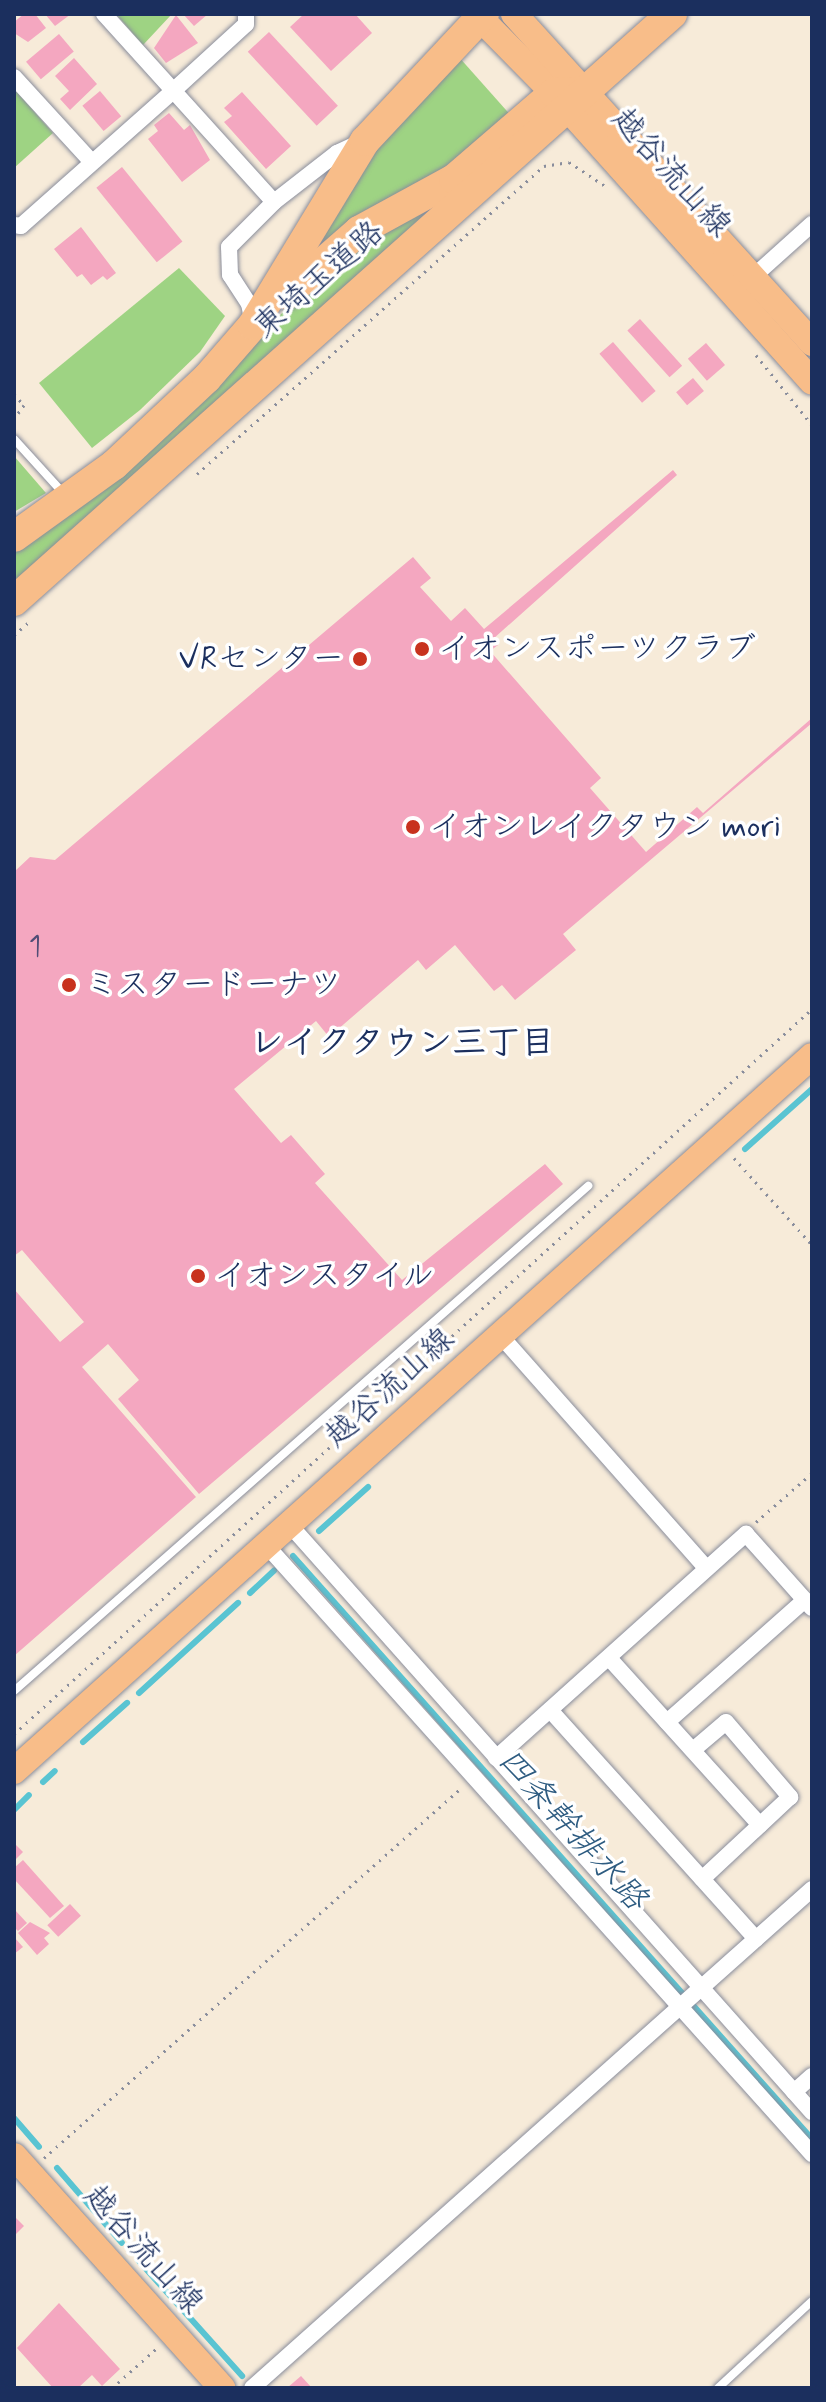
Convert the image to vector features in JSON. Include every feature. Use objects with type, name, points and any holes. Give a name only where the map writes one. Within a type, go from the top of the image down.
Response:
[{"type":"highway","name":"東埼玉道路","points":[[26,608],[569,98],[672,14]]},
{"type":"highway","name":"東埼玉道路","points":[[14,537],[70,500],[151,434],[253,325],[365,141],[486,15]]},
{"type":"highway","points":[[253,325],[341,244],[454,179],[569,98]]},
{"type":"main road","name":"越谷流山線","points":[[514,14],[569,98],[812,382]]},
{"type":"main road","name":"越谷流山線","points":[[486,15],[754,276],[812,343]]},
{"type":"main road","name":"越谷流山線","points":[[14,1771],[812,1056]]},
{"type":"main road","name":"越谷流山線","points":[[21,2164],[222,2388]]},
{"type":"street","points":[[104,14],[274,202]]},
{"type":"street","points":[[14,225],[21,226],[173,91],[246,24],[246,14]]},
{"type":"street","points":[[14,77],[92,162]]},
{"type":"street","points":[[253,325],[249,304],[230,275],[229,247],[274,202],[337,153],[365,141]]},
{"type":"street","points":[[754,276],[812,224]]},
{"type":"street","points":[[500,1335],[706,1568]]},
{"type":"street","points":[[289,1524],[496,1758],[812,2154]]},
{"type":"street","points":[[496,1758],[746,1534],[808,1604],[667,1722]]},
{"type":"street","points":[[266,1545],[474,1777],[690,1998],[812,2112]]},
{"type":"street","points":[[609,1658],[760,1825]]},
{"type":"street","points":[[550,1710],[756,1939]]},
{"type":"street","points":[[693,1750],[726,1722],[790,1797],[702,1879]]},
{"type":"street","points":[[252,2388],[812,1889]]},
{"type":"street","points":[[794,2092],[812,2076]]},
{"type":"lane","points":[[14,439],[70,500]]},
{"type":"lane","points":[[14,1691],[588,1186]]},
{"type":"lane","points":[[718,2388],[812,2301]]},
{"type":"path","points":[[189,480],[544,166],[569,162],[617,194]]},
{"type":"path","points":[[755,354],[812,425]]},
{"type":"path","points":[[14,394],[24,405],[14,419]]},
{"type":"path","points":[[14,635],[26,608]]},
{"type":"path","points":[[14,1734],[812,1009]]},
{"type":"path","points":[[718,1140],[812,1245]]},
{"type":"path","points":[[746,1534],[812,1473]]},
{"type":"path","points":[[21,2164],[474,1777]]},
{"type":"path","points":[[112,2388],[172,2334]]},
{"type":"green space","points":[[119,14],[172,14],[143,45],[117,15]]},
{"type":"green space","points":[[458,56],[513,118],[454,168],[305,265],[372,151]]},
{"type":"green space","points":[[14,89],[53,133],[14,168]]},
{"type":"green space","points":[[458,187],[14,590],[14,548],[241,353],[347,250]]},
{"type":"green space","points":[[179,268],[225,316],[200,352],[140,410],[92,448],[39,383]]},
{"type":"green space","points":[[14,456],[46,493],[14,512]]},
{"type":"building","points":[[24,14],[35,14],[46,28],[28,42],[14,33],[14,22]]},
{"type":"building","points":[[45,14],[71,14],[55,26]]},
{"type":"building","points":[[183,14],[208,14],[194,26]]},
{"type":"building","points":[[304,14],[355,14],[372,33],[331,71],[290,27]]},
{"type":"building","points":[[176,15],[198,43],[166,63],[154,48]]},
{"type":"building","points":[[269,32],[338,106],[317,126],[248,52]]},
{"type":"building","points":[[59,34],[74,52],[41,79],[26,62]]},
{"type":"building","points":[[74,58],[97,84],[70,110],[60,99],[69,91],[55,76]]},
{"type":"building","points":[[100,91],[121,116],[104,131],[82,106]]},
{"type":"building","points":[[242,92],[291,146],[266,169],[224,122],[232,116],[224,108]]},
{"type":"building","points":[[169,113],[184,130],[190,125],[210,160],[182,182],[148,139],[158,131],[154,125]]},
{"type":"building","points":[[122,167],[182,242],[157,262],[96,188]]},
{"type":"building","points":[[81,227],[116,273],[107,280],[103,276],[91,285],[82,274],[77,277],[54,249]]},
{"type":"building","points":[[640,319],[682,366],[670,377],[627,330]]},
{"type":"building","points":[[613,342],[656,391],[642,403],[599,354]]},
{"type":"building","points":[[706,343],[725,365],[707,381],[688,359]]},
{"type":"building","points":[[693,378],[704,391],[687,405],[676,392]]},
{"type":"building","points":[[673,470],[677,475],[493,639],[498,645],[490,651],[601,778],[590,788],[646,852],[697,807],[703,813],[812,718],[812,723],[563,934],[576,950],[515,1000],[502,985],[494,991],[455,945],[426,970],[418,960],[329,1037],[316,1021],[234,1089],[281,1143],[291,1135],[325,1174],[315,1183],[402,1280],[545,1164],[563,1184],[199,1494],[118,1399],[139,1380],[108,1344],[82,1367],[196,1497],[14,1656],[14,1289],[60,1342],[84,1322],[22,1250],[14,1256],[14,872],[30,857],[55,860],[413,557],[431,578],[420,587],[451,621],[465,608],[484,629]]},
{"type":"building","points":[[14,1843],[23,1852],[14,1861]]},
{"type":"building","points":[[23,1860],[64,1906],[50,1918],[14,1879],[14,1868]]},
{"type":"building","points":[[70,1904],[81,1916],[58,1937],[47,1925]]},
{"type":"building","points":[[14,1909],[27,1923],[18,1931],[14,1927]]},
{"type":"building","points":[[30,1922],[50,1933],[44,1938],[49,1944],[37,1955],[18,1933]]},
{"type":"building","points":[[14,1937],[23,1947],[14,1954]]},
{"type":"building","points":[[14,2216],[24,2226],[14,2236]]},
{"type":"building","points":[[59,2303],[120,2369],[102,2386],[92,2375],[78,2388],[53,2388],[17,2348]]},
{"type":"building","points":[[301,2376],[312,2388],[287,2388]]},
{"type":"waterway","points":[[745,1149],[812,1089]]},
{"type":"waterway","points":[[319,1531],[368,1487]]},
{"type":"waterway","name":"四条幹排水路","points":[[293,1556],[812,2139]]},
{"type":"waterway","points":[[250,1593],[274,1571]]},
{"type":"waterway","points":[[139,1693],[238,1603]]},
{"type":"waterway","points":[[83,1742],[127,1703]]},
{"type":"waterway","points":[[43,1782],[55,1771]]},
{"type":"waterway","points":[[14,1810],[29,1795]]},
{"type":"waterway","points":[[14,2118],[39,2147]]},
{"type":"waterway","points":[[57,2168],[122,2243]]},
{"type":"waterway","points":[[138,2260],[242,2376]]},
{"type":"place","name":"イオンスポーツクラブ","points":[[422,649]]},
{"type":"place","name":"VRセンター","points":[[360,659]]},
{"type":"place","name":"イオンレイクタウン mori","points":[[413,827]]},
{"type":"place","name":"ミスタードーナツ","points":[[69,985]]},
{"type":"place","name":"イオンスタイル","points":[[198,1276]]},
{"type":"district","name":"レイクタウン三丁目","points":[[402,1044]]}]
